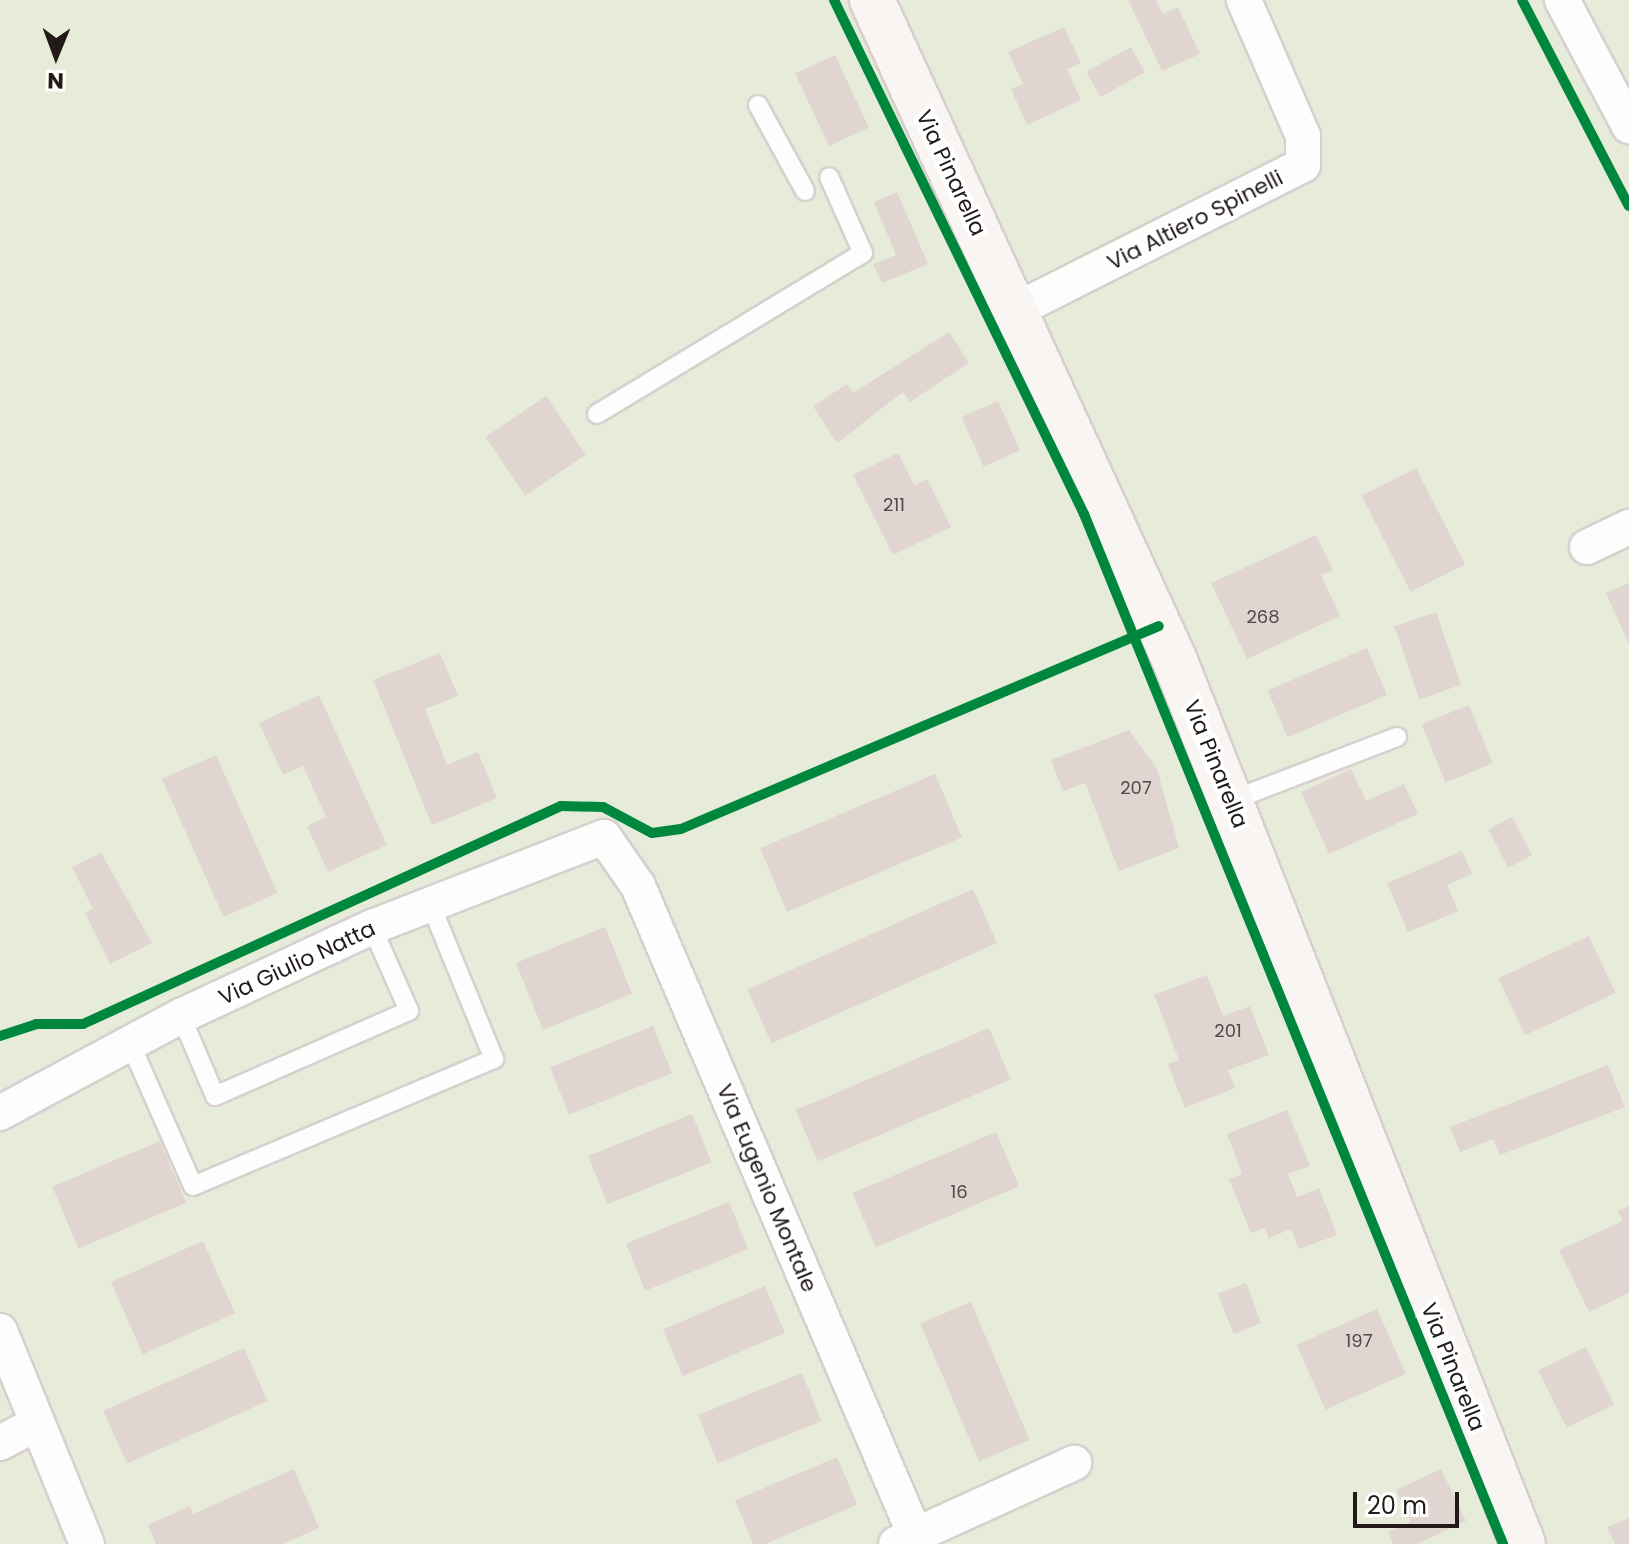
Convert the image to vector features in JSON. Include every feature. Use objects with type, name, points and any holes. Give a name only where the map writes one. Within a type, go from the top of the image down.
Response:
[{"type":"street","name":"Via Pinarella","points":[[872,0],[1175,661],[1523,1544]]},
{"type":"street","name":"Via Altiero Spinelli","points":[[1014,311],[1303,165],[1303,136],[1244,0]]},
{"type":"street","points":[[1562,0],[1629,126]]},
{"type":"street","points":[[1587,547],[1629,527]]},
{"type":"street","name":"Via Giulio Natta","points":[[0,1113],[181,1016],[372,927],[604,837]]},
{"type":"street","name":"Via Eugenio Montale","points":[[604,837],[638,886],[910,1541]]},
{"type":"street","points":[[0,1331],[87,1544]]},
{"type":"street","points":[[0,1443],[36,1424]]},
{"type":"street","points":[[910,1541],[1074,1463]]},
{"type":"lane","points":[[758,105],[805,191]]},
{"type":"lane","points":[[597,414],[863,253],[829,177]]},
{"type":"lane","points":[[1230,801],[1397,737]]},
{"type":"lane","points":[[130,1043],[193,1186],[494,1059],[430,903]]},
{"type":"lane","points":[[181,1016],[215,1096],[409,1011],[372,927]]},
{"type":"green space","points":[[0,0],[1629,0],[1629,1544],[0,1544]]},
{"type":"building","points":[[1128,0],[1156,0],[1163,14],[1178,7],[1200,54],[1162,71]]},
{"type":"building","points":[[1064,27],[1081,63],[1067,69],[1081,100],[1027,125],[1011,89],[1023,84],[1008,52]]},
{"type":"building","points":[[1131,47],[1145,72],[1100,97],[1086,72]]},
{"type":"building","points":[[835,55],[869,128],[829,146],[795,74]]},
{"type":"building","points":[[897,192],[928,264],[882,283],[873,264],[896,255],[874,202]]},
{"type":"building","points":[[949,332],[969,363],[910,402],[903,392],[837,443],[813,406],[847,384],[853,393]]},
{"type":"building","points":[[546,396],[586,455],[525,496],[485,437]]},
{"type":"building","points":[[998,401],[1020,450],[983,467],[961,417]]},
{"type":"building","points":[[898,453],[914,485],[927,479],[951,527],[893,555],[853,475]]},
{"type":"building","points":[[1416,468],[1465,564],[1411,592],[1362,496]]},
{"type":"building","points":[[1316,535],[1333,570],[1321,575],[1340,616],[1247,659],[1211,583]]},
{"type":"building","points":[[1629,583],[1629,644],[1606,593]]},
{"type":"building","points":[[1436,612],[1461,685],[1419,699],[1394,626]]},
{"type":"building","points":[[1367,648],[1387,695],[1288,737],[1268,690]]},
{"type":"building","points":[[440,653],[458,696],[425,709],[447,765],[478,752],[497,798],[432,825],[373,680]]},
{"type":"building","points":[[319,695],[387,845],[328,872],[307,826],[326,817],[303,766],[283,775],[259,723]]},
{"type":"building","points":[[1469,705],[1493,763],[1445,783],[1422,724]]},
{"type":"building","points":[[1129,730],[1157,769],[1179,848],[1119,871],[1085,783],[1063,791],[1051,760]]},
{"type":"building","points":[[216,755],[277,893],[224,917],[162,779]]},
{"type":"building","points":[[1351,769],[1366,801],[1404,784],[1418,814],[1329,854],[1301,792]]},
{"type":"building","points":[[935,774],[962,838],[787,912],[760,848]]},
{"type":"building","points":[[1512,817],[1532,855],[1508,868],[1488,830]]},
{"type":"building","points":[[1462,851],[1472,874],[1447,885],[1458,911],[1408,932],[1387,883]]},
{"type":"building","points":[[101,853],[152,943],[110,964],[85,913],[93,909],[72,867]]},
{"type":"building","points":[[973,889],[997,943],[771,1043],[747,989]]},
{"type":"building","points":[[605,927],[632,994],[543,1030],[516,963]]},
{"type":"building","points":[[1589,936],[1616,993],[1525,1035],[1498,978]]},
{"type":"building","points":[[1207,975],[1223,1016],[1250,1006],[1269,1055],[1228,1070],[1235,1088],[1185,1108],[1168,1064],[1179,1060],[1154,995]]},
{"type":"building","points":[[653,1026],[672,1073],[569,1115],[550,1068]]},
{"type":"building","points":[[989,1028],[1011,1080],[818,1162],[796,1110]]},
{"type":"building","points":[[1608,1065],[1625,1107],[1500,1155],[1493,1139],[1460,1152],[1450,1127]]},
{"type":"building","points":[[1287,1110],[1310,1166],[1288,1174],[1297,1197],[1319,1188],[1337,1235],[1299,1249],[1291,1229],[1269,1238],[1265,1228],[1251,1233],[1229,1179],[1242,1174],[1227,1134]]},
{"type":"building","points":[[692,1114],[711,1162],[608,1204],[588,1156]]},
{"type":"building","points":[[996,1132],[1019,1186],[875,1247],[852,1193]]},
{"type":"building","points":[[160,1141],[186,1203],[78,1248],[52,1187]]},
{"type":"building","points":[[729,1202],[748,1249],[645,1291],[626,1244]]},
{"type":"building","points":[[1629,1206],[1629,1293],[1589,1312],[1559,1250],[1623,1221],[1618,1211]]},
{"type":"building","points":[[203,1241],[235,1313],[143,1354],[111,1282]]},
{"type":"building","points":[[1246,1283],[1261,1323],[1233,1334],[1218,1294]]},
{"type":"building","points":[[765,1286],[785,1333],[683,1376],[663,1329]]},
{"type":"building","points":[[971,1302],[1030,1440],[979,1462],[920,1323]]},
{"type":"building","points":[[1377,1309],[1406,1374],[1325,1410],[1297,1345]]},
{"type":"building","points":[[1586,1347],[1614,1405],[1566,1428],[1538,1370]]},
{"type":"building","points":[[244,1348],[268,1401],[127,1464],[103,1411]]},
{"type":"building","points":[[802,1373],[821,1421],[718,1463],[698,1415]]},
{"type":"building","points":[[837,1457],[857,1505],[765,1544],[753,1544],[735,1500]]},
{"type":"building","points":[[294,1469],[319,1528],[282,1544],[156,1544],[148,1525],[190,1506],[193,1514]]},
{"type":"building","points":[[1441,1469],[1466,1521],[1417,1544],[1393,1544],[1388,1532],[1411,1522],[1396,1490]]},
{"type":"building","points":[[1629,1518],[1629,1544],[1615,1544],[1607,1527]]},
{"type":"cycle path","points":[[834,0],[1084,514],[1503,1544]]},
{"type":"cycle path","points":[[1522,0],[1629,206]]},
{"type":"cycle path","points":[[0,1036],[36,1024],[83,1024],[561,806],[603,807],[652,833],[681,829],[1159,626]]}]
